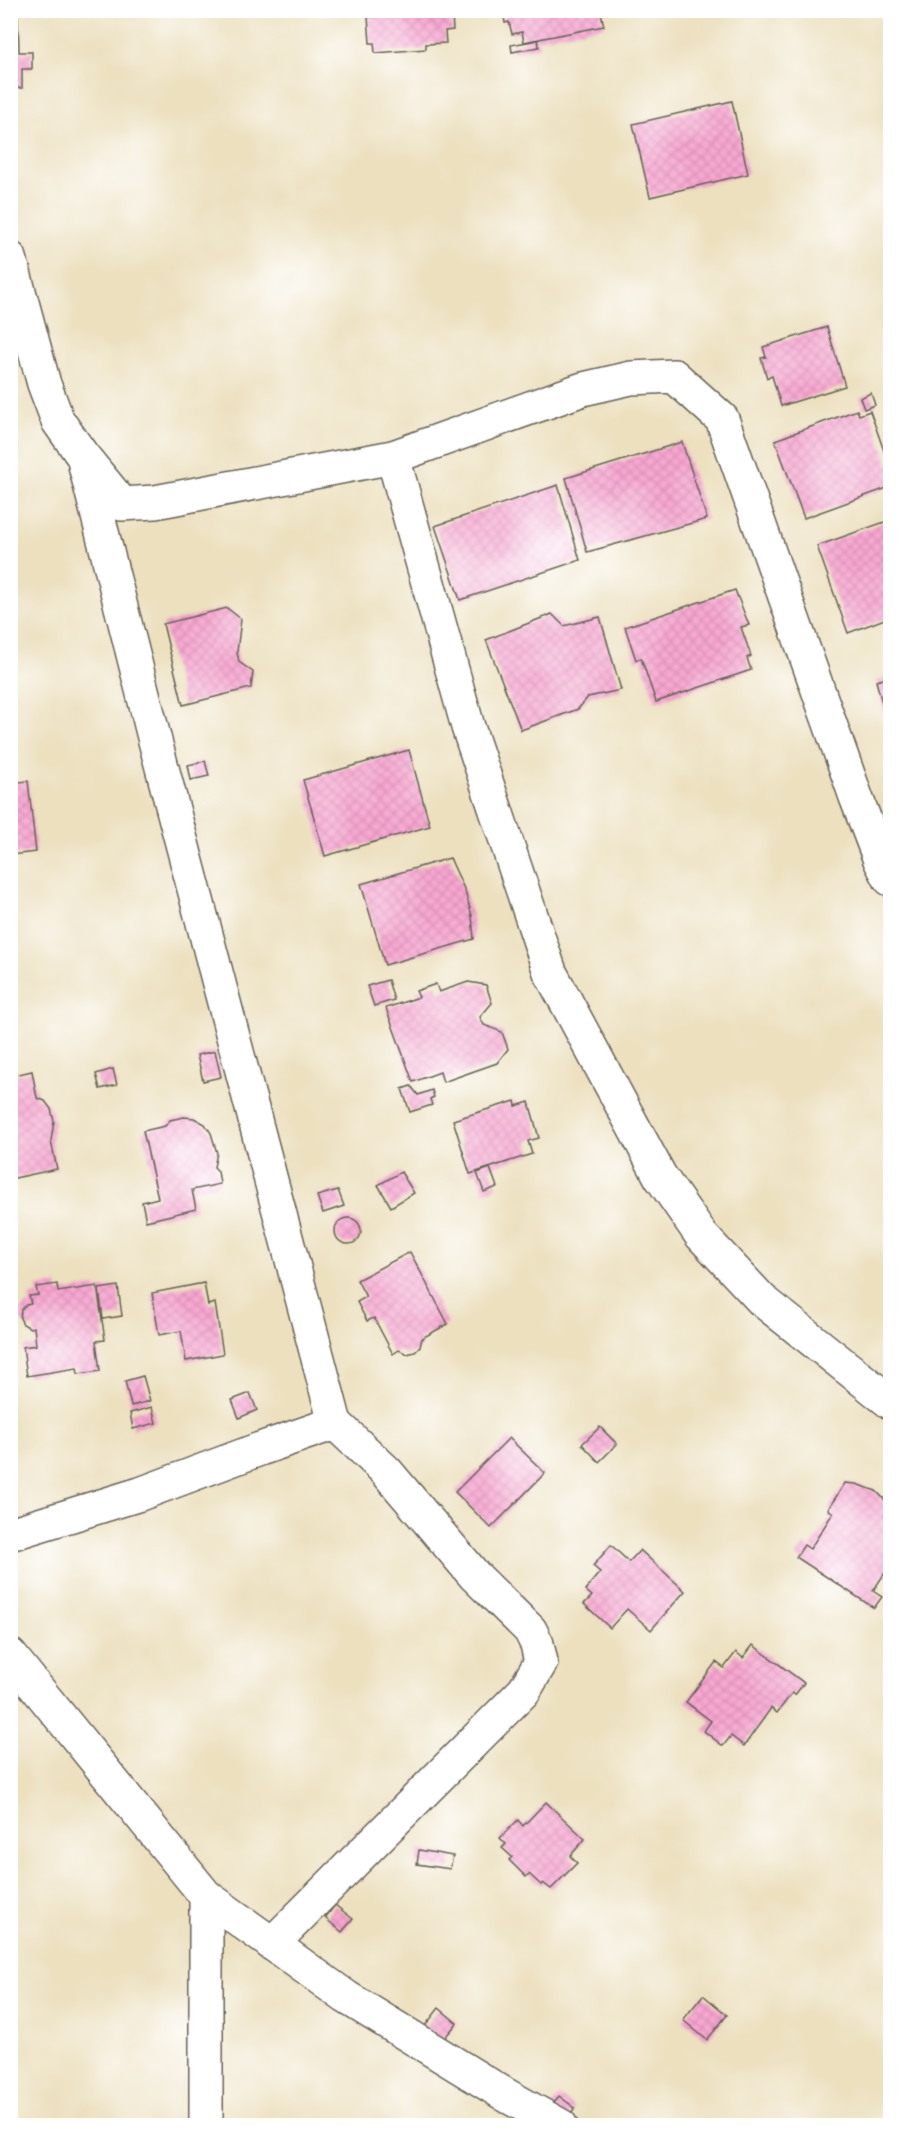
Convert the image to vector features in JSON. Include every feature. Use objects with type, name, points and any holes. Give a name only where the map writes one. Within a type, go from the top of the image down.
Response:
[{"type":"street","points":[[10,258],[44,384],[58,421],[122,504],[155,502],[393,457],[583,389],[631,378],[674,376],[722,419],[856,797],[880,860],[891,879]]},
{"type":"street","points":[[82,455],[158,753],[335,1423],[386,1471],[475,1576],[530,1629],[537,1644],[541,1662],[524,1691],[272,1944]]},
{"type":"street","points":[[393,457],[468,727],[550,972],[660,1176],[701,1235],[762,1300],[891,1402]]},
{"type":"street","points":[[10,1534],[140,1494],[335,1423]]},
{"type":"street","points":[[10,1655],[206,1896],[346,1997],[504,2094],[561,2126]]},
{"type":"street","points":[[206,1896],[206,2126]]},
{"type":"building","points":[[10,10],[18,10],[19,52],[32,52],[32,69],[22,69],[22,88],[15,88],[15,98],[10,98]]},
{"type":"building","points":[[374,10],[446,10],[447,15],[452,15],[453,30],[445,31],[446,43],[426,44],[426,49],[375,53],[374,43],[370,43],[368,17],[375,17]]},
{"type":"building","points":[[503,10],[611,10],[611,12],[601,13],[604,26],[524,42],[522,32],[512,34],[509,22],[505,23]]},
{"type":"building","points":[[538,40],[539,47],[512,52],[511,45]]},
{"type":"building","points":[[732,101],[748,174],[650,197],[633,124]]},
{"type":"building","points":[[827,327],[845,386],[781,406],[772,376],[767,378],[761,358],[766,357],[763,347]]},
{"type":"building","points":[[871,393],[875,405],[864,409],[860,398]]},
{"type":"building","points":[[857,410],[859,415],[870,411],[890,468],[890,487],[804,518],[775,440]]},
{"type":"building","points":[[682,442],[707,519],[587,552],[566,478]]},
{"type":"building","points":[[558,485],[580,560],[460,600],[435,526]]},
{"type":"building","points":[[890,520],[890,617],[848,633],[817,546]]},
{"type":"building","points":[[735,590],[749,625],[741,627],[751,656],[747,658],[751,670],[656,702],[641,658],[636,660],[625,627]]},
{"type":"building","points":[[227,608],[241,619],[237,652],[239,662],[253,672],[251,688],[183,705],[163,624]]},
{"type":"building","points":[[552,614],[564,626],[600,617],[621,690],[588,697],[578,709],[521,730],[486,640]]},
{"type":"building","points":[[890,677],[890,732],[876,681]]},
{"type":"building","points":[[409,750],[430,826],[325,856],[303,780]]},
{"type":"building","points":[[205,761],[209,776],[191,780],[188,765]]},
{"type":"building","points":[[28,781],[36,852],[10,855],[10,783]]},
{"type":"building","points":[[450,858],[465,891],[472,916],[474,939],[385,965],[361,884]]},
{"type":"building","points":[[388,980],[394,1000],[374,1006],[367,986]]},
{"type":"building","points":[[468,982],[486,985],[492,1003],[480,1017],[484,1025],[502,1032],[508,1049],[497,1063],[443,1082],[440,1072],[413,1082],[386,1008],[419,997],[416,991],[436,984],[439,992]]},
{"type":"building","points":[[215,1051],[221,1077],[203,1081],[197,1055]]},
{"type":"building","points":[[113,1069],[117,1085],[100,1089],[96,1074]]},
{"type":"building","points":[[32,1071],[37,1098],[45,1101],[51,1109],[54,1121],[51,1141],[57,1169],[10,1179],[10,1076]]},
{"type":"building","points":[[411,1086],[418,1095],[432,1090],[434,1097],[430,1099],[432,1105],[410,1112],[402,1089]]},
{"type":"building","points":[[515,1101],[516,1106],[529,1102],[539,1138],[528,1141],[532,1154],[470,1174],[453,1120]]},
{"type":"building","points":[[184,1117],[194,1118],[205,1124],[211,1133],[217,1153],[214,1167],[218,1171],[220,1184],[192,1190],[196,1209],[146,1221],[142,1202],[158,1198],[143,1131],[165,1126],[170,1120]]},
{"type":"building","points":[[490,1168],[497,1187],[484,1192],[477,1173]]},
{"type":"building","points":[[401,1172],[414,1193],[391,1207],[378,1185]]},
{"type":"building","points":[[338,1190],[344,1206],[323,1213],[317,1196]]},
{"type":"building","points":[[348,1218],[357,1222],[361,1231],[357,1240],[348,1244],[339,1240],[335,1231],[339,1222]]},
{"type":"building","points":[[410,1252],[448,1324],[422,1338],[420,1347],[415,1352],[407,1354],[399,1350],[393,1354],[374,1318],[367,1321],[357,1302],[366,1297],[357,1280]]},
{"type":"building","points":[[204,1283],[208,1305],[215,1303],[223,1354],[186,1361],[181,1331],[159,1335],[152,1293]]},
{"type":"building","points":[[57,1284],[58,1292],[97,1286],[105,1340],[96,1341],[100,1371],[78,1374],[77,1368],[27,1376],[23,1347],[36,1345],[34,1327],[30,1328],[23,1324],[20,1318],[21,1310],[31,1304],[29,1296],[38,1295],[36,1287]]},
{"type":"building","points":[[118,1286],[122,1316],[103,1319],[99,1289]]},
{"type":"building","points":[[143,1376],[150,1401],[131,1406],[125,1381]]},
{"type":"building","points":[[250,1393],[257,1410],[239,1418],[232,1400]]},
{"type":"building","points":[[152,1407],[156,1423],[133,1429],[130,1413]]},
{"type":"building","points":[[600,1427],[617,1444],[599,1462],[582,1444]]},
{"type":"building","points":[[509,1438],[545,1473],[491,1528],[455,1492]]},
{"type":"building","points":[[845,1483],[876,1491],[890,1505],[885,1515],[890,1517],[890,1578],[884,1574],[873,1591],[882,1597],[874,1608],[796,1557],[804,1545],[810,1549],[833,1513],[828,1509]]},
{"type":"building","points":[[611,1545],[629,1562],[640,1550],[685,1591],[651,1630],[627,1609],[610,1628],[584,1604],[592,1596],[585,1590],[600,1572],[593,1566]]},
{"type":"building","points":[[753,1645],[804,1683],[795,1695],[792,1693],[777,1713],[771,1708],[744,1746],[731,1736],[723,1746],[704,1731],[711,1721],[686,1702],[716,1662],[724,1668],[736,1652],[743,1658]]},
{"type":"building","points":[[546,1802],[585,1839],[570,1856],[577,1863],[551,1889],[543,1883],[541,1885],[529,1874],[526,1877],[509,1860],[512,1857],[502,1848],[506,1844],[500,1838],[518,1820],[523,1826]]},
{"type":"building","points":[[419,1850],[453,1856],[450,1869],[417,1864]]},
{"type":"building","points":[[335,1905],[353,1919],[342,1932],[325,1918]]},
{"type":"building","points":[[703,1995],[727,2015],[707,2040],[683,2020]]},
{"type":"building","points":[[439,2008],[457,2023],[442,2041],[424,2027]]},
{"type":"building","points":[[559,2096],[575,2108],[565,2120],[549,2108]]}]
